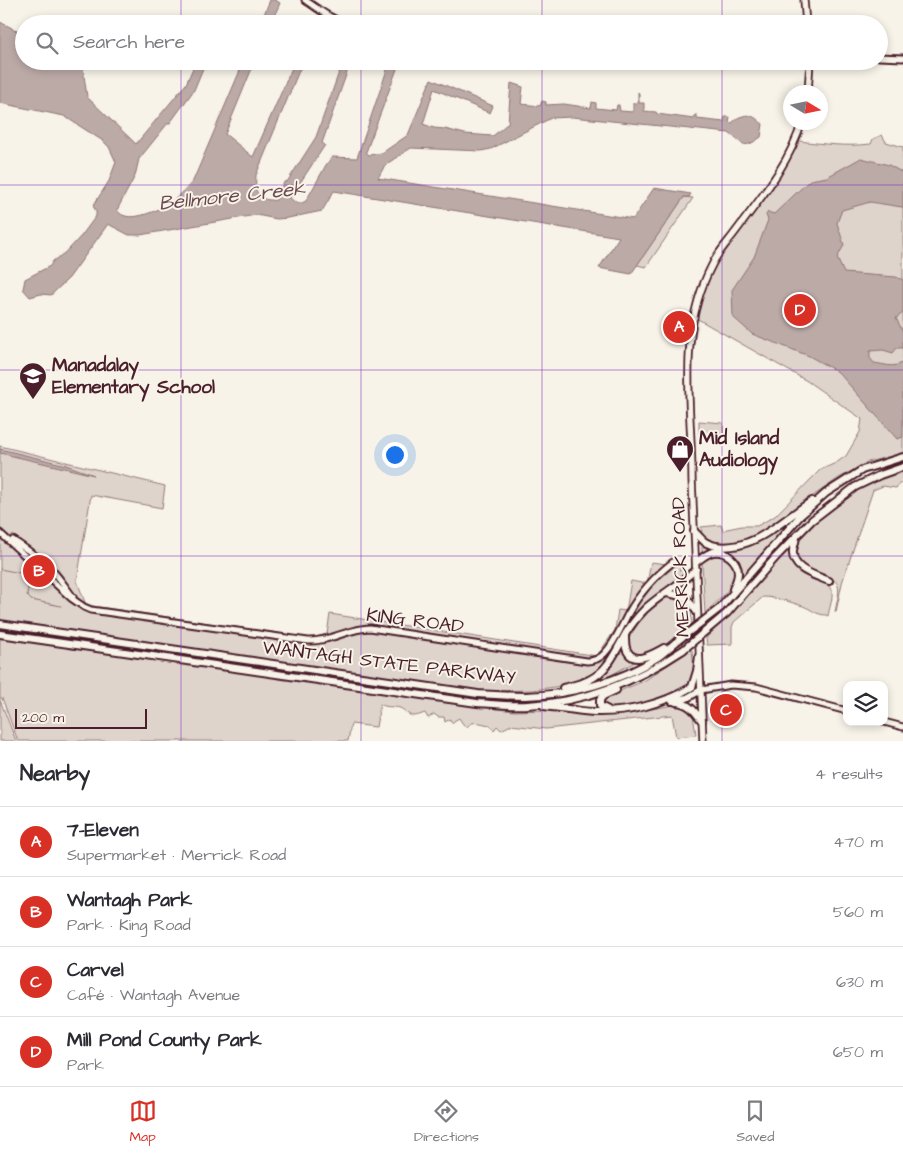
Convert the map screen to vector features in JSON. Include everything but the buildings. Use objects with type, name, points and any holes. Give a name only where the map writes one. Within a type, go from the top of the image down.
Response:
[{"type":"highway","name":"WANTAGH STATE PARKWAY","points":[[0,624],[478,694],[526,696],[572,690],[619,676],[659,656],[720,608],[800,516],[826,493],[862,470],[903,457]]},
{"type":"highway","name":"WANTAGH STATE PARKWAY","points":[[0,634],[478,703],[528,705],[568,700],[621,684],[683,650],[727,614],[776,557],[812,520],[832,503],[856,487],[880,475],[903,467]]},
{"type":"highway","points":[[694,531],[704,542],[711,545],[722,547],[740,545],[764,535],[803,506],[826,493]]},
{"type":"highway","points":[[797,536],[793,556],[797,564],[801,569],[810,574],[828,581]]},
{"type":"highway","points":[[526,696],[579,684],[593,678],[605,668],[634,622],[645,609],[687,578],[696,566],[712,552],[718,552],[734,560],[738,574],[732,594]]},
{"type":"highway","points":[[666,593],[687,598],[697,612]]},
{"type":"highway","points":[[625,636],[626,649],[635,658],[641,659],[676,642]]},
{"type":"highway","points":[[656,703],[675,697],[692,687],[699,656]]},
{"type":"highway","points":[[614,711],[600,706],[600,700],[603,696],[655,667]]},
{"type":"highway","points":[[528,705],[592,712],[614,711],[686,698],[701,690]]},
{"type":"highway","points":[[672,701],[682,702],[689,706],[702,721]]},
{"type":"main road","points":[[804,0],[805,15]]},
{"type":"main road","points":[[809,85],[810,70]]},
{"type":"main road","name":"MERRICK ROAD","points":[[703,741],[692,441],[688,385],[689,346],[697,300],[714,262],[782,167],[799,130]]},
{"type":"street","points":[[305,0],[326,15]]},
{"type":"street","points":[[888,57],[903,58]]},
{"type":"street","name":"KING ROAD","points":[[0,532],[47,565],[78,604],[96,611],[308,641],[320,641],[361,628],[370,628],[587,661],[600,658],[606,652],[629,612],[647,587],[673,562]]},
{"type":"street","points":[[701,690],[731,685],[756,686],[843,711]]},
{"type":"street","points":[[888,723],[903,727]]},
{"type":"shaded area","points":[[882,135],[886,142],[903,147],[903,453],[868,462],[839,478],[758,537],[729,545],[714,543],[704,538],[701,527],[721,525],[723,531],[742,526],[757,526],[775,516],[820,470],[846,456],[860,432],[862,419],[807,381],[696,318],[699,302],[724,251],[778,178],[799,141],[835,145],[862,145],[871,144],[873,139]]},
{"type":"shaded area","points":[[684,197],[693,198],[646,267],[637,265]]},
{"type":"shaded area","points":[[699,421],[723,423],[724,439],[699,434]]},
{"type":"shaded area","points":[[0,446],[165,486],[162,508],[91,495],[77,581],[86,605],[311,638],[327,634],[330,614],[597,656],[615,630],[618,610],[626,611],[631,581],[647,584],[651,562],[681,566],[679,570],[684,571],[686,576],[644,604],[628,625],[606,663],[586,680],[533,690],[478,690],[0,620]]},
{"type":"shaded area","points":[[903,471],[903,483],[900,483],[896,488],[883,486],[873,490],[842,583],[835,612],[839,592],[836,582],[831,578],[805,568],[796,557],[797,545],[810,528],[841,501],[877,480]]},
{"type":"shaded area","points":[[793,517],[774,542],[738,582],[739,565],[733,556],[729,554],[702,554],[702,541],[737,547]]},
{"type":"shaded area","points":[[793,543],[799,570],[808,577],[828,585],[832,592],[828,616],[788,601],[763,597],[734,622],[732,627],[732,644],[707,645],[706,638],[732,613]]},
{"type":"shaded area","points":[[716,554],[728,557],[736,568],[733,583],[724,595],[705,613],[702,563],[705,558]]},
{"type":"shaded area","points":[[674,596],[684,600],[689,606],[692,624],[650,654],[635,655],[629,648],[628,640],[636,624],[657,603],[665,598]]},
{"type":"shaded area","points":[[0,627],[481,697],[545,698],[594,690],[538,700],[481,699],[0,629]]},
{"type":"shaded area","points":[[0,637],[514,711],[550,710],[595,716],[629,713],[680,704],[688,708],[693,715],[696,735],[676,737],[672,715],[546,729],[511,725],[501,730],[497,726],[494,730],[490,725],[478,723],[472,723],[467,727],[459,718],[452,723],[450,719],[445,722],[444,717],[438,717],[434,714],[428,718],[425,713],[412,716],[400,708],[380,704],[376,727],[351,724],[348,741],[18,741],[2,698],[0,699]]},
{"type":"shaded area","points":[[623,642],[635,662],[609,676],[591,682]]},
{"type":"shaded area","points":[[692,650],[694,670],[690,686],[681,693],[650,702],[617,708],[608,708],[602,705],[602,699],[605,697],[644,681]]},
{"type":"shaded area","points":[[0,700],[16,741],[0,741]]},
{"type":"water","points":[[270,0],[280,3],[275,15],[264,15]]},
{"type":"water","name":"Bellmore Creek","points":[[0,22],[15,30],[15,70],[83,70],[87,97],[136,144],[186,84],[192,70],[202,70],[194,90],[170,123],[168,123],[139,159],[135,176],[117,210],[121,214],[134,217],[167,205],[178,197],[193,181],[240,70],[251,70],[225,134],[253,157],[291,70],[299,70],[256,175],[258,194],[264,199],[276,200],[279,196],[277,194],[285,181],[287,182],[316,137],[340,70],[348,70],[322,143],[325,145],[290,198],[296,203],[306,201],[332,157],[357,158],[387,70],[397,70],[366,152],[369,155],[382,153],[408,135],[431,79],[493,106],[490,113],[434,89],[423,124],[465,134],[493,136],[508,123],[511,83],[523,87],[521,104],[540,106],[542,101],[546,102],[546,105],[564,104],[591,108],[592,102],[596,103],[596,108],[616,110],[617,105],[619,105],[620,111],[633,112],[633,103],[638,103],[638,92],[639,103],[644,103],[644,111],[694,119],[695,115],[697,115],[697,119],[724,122],[725,117],[730,117],[729,122],[732,123],[740,117],[749,115],[763,124],[761,137],[745,144],[729,133],[572,117],[551,118],[491,149],[481,151],[411,148],[385,165],[378,178],[633,219],[654,188],[691,194],[689,197],[684,197],[631,274],[599,268],[619,237],[334,191],[322,211],[288,218],[277,219],[256,215],[140,235],[129,235],[108,224],[69,278],[51,295],[41,294],[30,297],[23,289],[25,279],[50,266],[53,261],[70,248],[82,235],[96,216],[93,206],[109,181],[116,162],[109,147],[103,141],[64,116],[0,103]]},
{"type":"water","points":[[861,158],[889,165],[903,173],[903,208],[870,202],[842,210],[837,223],[844,245],[837,258],[844,273],[896,277],[903,280],[903,313],[896,318],[903,332],[903,348],[897,348],[893,353],[883,350],[870,351],[870,358],[874,363],[893,366],[903,362],[903,437],[897,439],[838,372],[809,356],[752,334],[733,317],[732,290],[754,257],[768,220],[766,215],[768,212],[774,214],[810,180],[827,177]]},
{"type":"water","points":[[0,449],[66,465],[94,475],[0,453]]},
{"type":"waterway","points":[[0,569],[30,575],[27,595],[31,600],[61,606]]},
{"type":"place","name":"Mill Pond County Park","points":[[800,310]]},
{"type":"place","name":"7-Eleven","points":[[679,327]]},
{"type":"place","name":"Manadalay Elementary School","points":[[33,400]]},
{"type":"place","name":"Mid Island Audiology","points":[[680,473]]},
{"type":"place","name":"Wantagh Park","points":[[39,571]]},
{"type":"place","name":"Carvel","points":[[726,710]]}]
